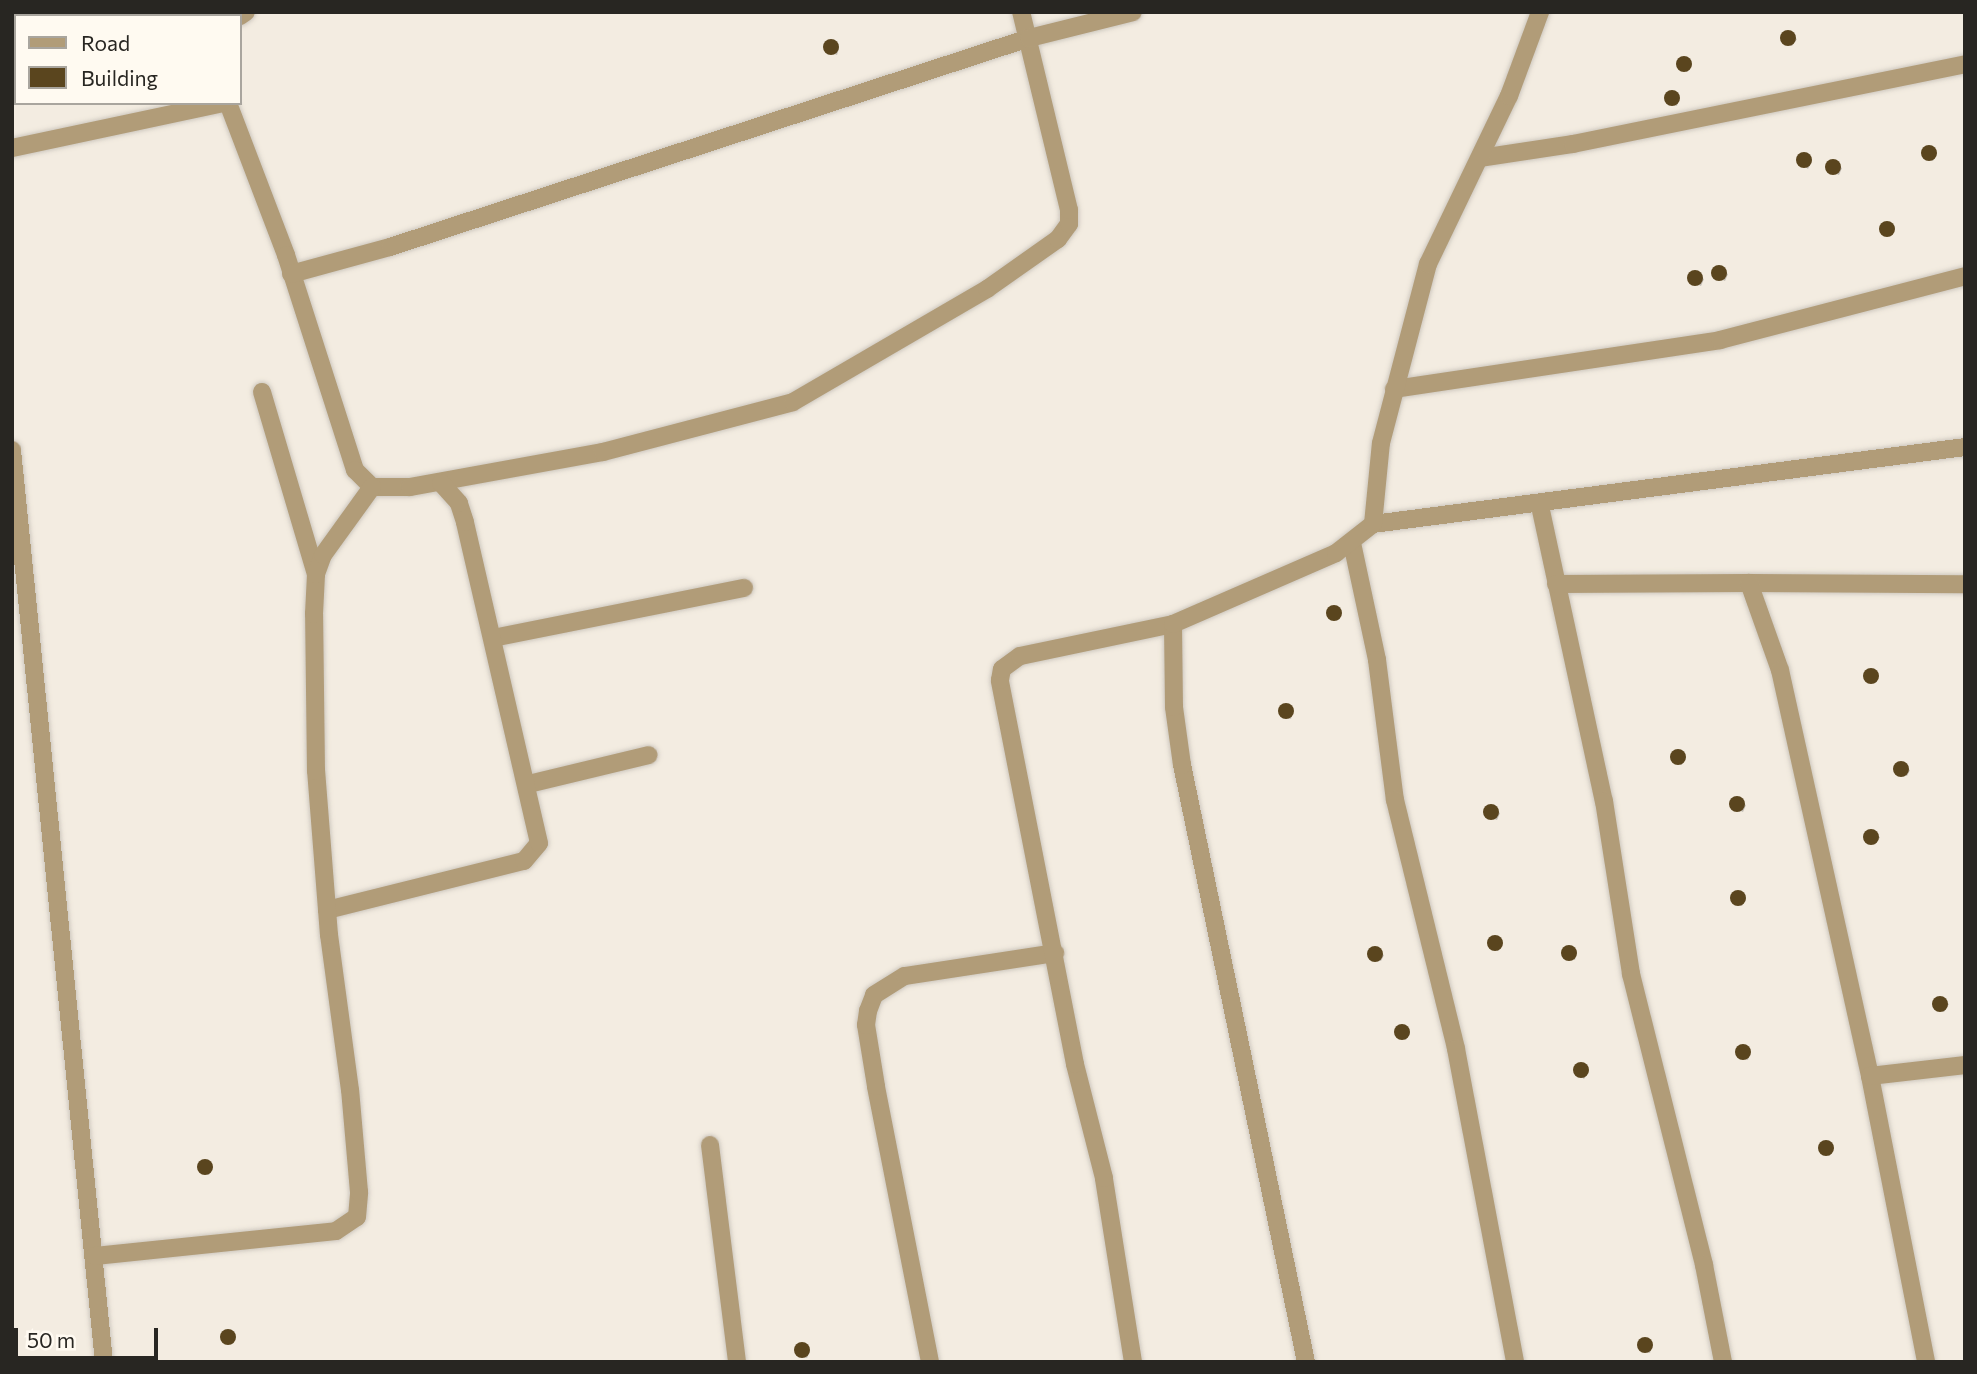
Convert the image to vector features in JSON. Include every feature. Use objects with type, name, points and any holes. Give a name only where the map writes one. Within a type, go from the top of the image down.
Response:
[{"type":"street","points":[[227,105],[291,274],[355,470],[372,486],[441,483],[603,452],[793,402],[976,296],[1058,239],[1069,224],[1069,210],[1021,12]]},
{"type":"street","points":[[291,274],[390,247],[1029,38],[1133,12]]},
{"type":"street","points":[[1373,524],[1381,443],[1428,264],[1480,158],[1540,12]]},
{"type":"street","points":[[1480,158],[1587,141],[1965,64]]},
{"type":"street","points":[[12,148],[216,105]]},
{"type":"street","points":[[1394,389],[1720,340],[1965,276]]},
{"type":"street","points":[[95,1256],[336,1231],[352,1223],[359,1192],[327,910],[316,771],[316,574],[262,392]]},
{"type":"street","points":[[1133,1362],[1104,1178],[1075,1064],[1055,953],[1000,692],[1002,669],[1020,656],[1173,624],[1352,543],[1373,524],[1540,506],[1965,447]]},
{"type":"street","points":[[12,450],[104,1362]]},
{"type":"street","points":[[327,910],[533,856],[540,832],[466,522],[459,503],[441,483]]},
{"type":"street","points":[[316,574],[331,540],[372,486]]},
{"type":"street","points":[[1540,506],[1604,801],[1631,974],[1704,1265],[1723,1362]]},
{"type":"street","points":[[1352,543],[1377,660],[1395,800],[1456,1049],[1515,1362]]},
{"type":"street","points":[[1556,584],[1749,583],[1963,590]]},
{"type":"street","points":[[1749,583],[1780,670],[1870,1076],[1926,1362]]},
{"type":"street","points":[[493,638],[744,588]]},
{"type":"street","points":[[1173,624],[1174,707],[1182,765],[1306,1362]]},
{"type":"street","points":[[529,784],[649,755]]},
{"type":"street","points":[[930,1362],[876,1086],[866,1025],[868,1011],[874,995],[905,976],[1055,953]]},
{"type":"street","points":[[1870,1076],[1965,1065]]},
{"type":"street","points":[[710,1145],[737,1362]]},
{"type":"building","points":[[1788,30],[1794,32],[1794,44],[1788,46],[1782,44],[1780,38],[1782,32]]},
{"type":"building","points":[[831,39],[837,41],[837,53],[831,55],[825,53],[823,47],[825,41]]},
{"type":"building","points":[[1684,56],[1690,58],[1690,70],[1684,72],[1678,70],[1676,64],[1678,58]]},
{"type":"building","points":[[1672,90],[1678,92],[1678,104],[1672,106],[1666,104],[1664,98],[1666,92]]},
{"type":"building","points":[[1929,145],[1935,147],[1935,159],[1929,161],[1923,159],[1921,153],[1923,147]]},
{"type":"building","points":[[1804,152],[1810,154],[1810,166],[1804,168],[1798,166],[1796,160],[1798,154]]},
{"type":"building","points":[[1833,159],[1839,161],[1839,173],[1833,175],[1827,173],[1825,167],[1827,161]]},
{"type":"building","points":[[1887,221],[1893,223],[1893,235],[1887,237],[1881,235],[1879,229],[1881,223]]},
{"type":"building","points":[[1719,265],[1725,267],[1725,279],[1719,281],[1713,279],[1711,273],[1713,267]]},
{"type":"building","points":[[1695,270],[1701,272],[1701,284],[1695,286],[1689,284],[1687,278],[1689,272]]},
{"type":"building","points":[[1334,605],[1340,607],[1340,619],[1334,621],[1328,619],[1326,613],[1328,607]]},
{"type":"building","points":[[1871,668],[1877,670],[1877,682],[1871,684],[1865,682],[1863,676],[1865,670]]},
{"type":"building","points":[[1286,703],[1292,705],[1292,717],[1286,719],[1280,717],[1278,711],[1280,705]]},
{"type":"building","points":[[1678,749],[1684,751],[1684,763],[1678,765],[1672,763],[1670,757],[1672,751]]},
{"type":"building","points":[[1901,761],[1907,763],[1907,775],[1901,777],[1895,775],[1893,769],[1895,763]]},
{"type":"building","points":[[1737,796],[1743,798],[1743,810],[1737,812],[1731,810],[1729,804],[1731,798]]},
{"type":"building","points":[[1491,804],[1497,806],[1497,818],[1491,820],[1485,818],[1483,812],[1485,806]]},
{"type":"building","points":[[1871,829],[1877,831],[1877,843],[1871,845],[1865,843],[1863,837],[1865,831]]},
{"type":"building","points":[[1738,890],[1744,892],[1744,904],[1738,906],[1732,904],[1730,898],[1732,892]]},
{"type":"building","points":[[1495,935],[1501,937],[1501,949],[1495,951],[1489,949],[1487,943],[1489,937]]},
{"type":"building","points":[[1569,945],[1575,947],[1575,959],[1569,961],[1563,959],[1561,953],[1563,947]]},
{"type":"building","points":[[1375,946],[1381,948],[1381,960],[1375,962],[1369,960],[1367,954],[1369,948]]},
{"type":"building","points":[[1940,996],[1946,998],[1946,1010],[1940,1012],[1934,1010],[1932,1004],[1934,998]]},
{"type":"building","points":[[1402,1024],[1408,1026],[1408,1038],[1402,1040],[1396,1038],[1394,1032],[1396,1026]]},
{"type":"building","points":[[1743,1044],[1749,1046],[1749,1058],[1743,1060],[1737,1058],[1735,1052],[1737,1046]]},
{"type":"building","points":[[1581,1062],[1587,1064],[1587,1076],[1581,1078],[1575,1076],[1573,1070],[1575,1064]]},
{"type":"building","points":[[1826,1140],[1832,1142],[1832,1154],[1826,1156],[1820,1154],[1818,1148],[1820,1142]]},
{"type":"building","points":[[205,1159],[211,1161],[211,1173],[205,1175],[199,1173],[197,1167],[199,1161]]},
{"type":"building","points":[[228,1329],[234,1331],[234,1343],[228,1345],[222,1343],[220,1337],[222,1331]]},
{"type":"building","points":[[1645,1337],[1651,1339],[1651,1351],[1645,1353],[1639,1351],[1637,1345],[1639,1339]]},
{"type":"building","points":[[802,1342],[808,1344],[808,1356],[802,1358],[796,1356],[794,1350],[796,1344]]}]
